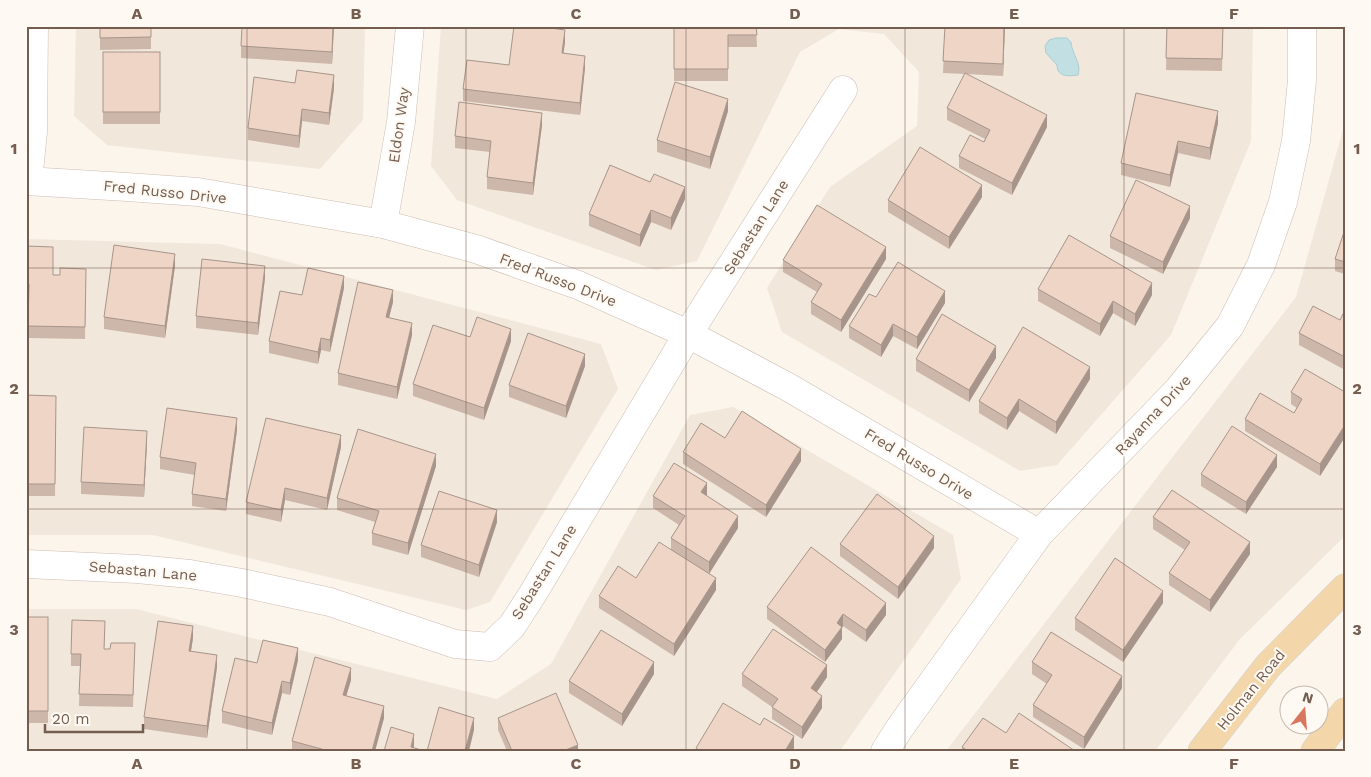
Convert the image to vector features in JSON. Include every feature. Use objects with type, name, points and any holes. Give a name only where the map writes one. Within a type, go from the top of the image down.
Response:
[{"type":"main road","name":"Holman Road","points":[[1202,751],[1268,666],[1345,588]]},
{"type":"main road","points":[[1315,751],[1345,712]]},
{"type":"street","points":[[27,181],[33,132],[34,26]]},
{"type":"street","name":"Eldon Way","points":[[383,224],[401,122],[410,26]]},
{"type":"street","name":"Rayanna Drive","points":[[885,751],[1039,534],[1178,390],[1230,326],[1261,265],[1283,202],[1296,141],[1302,80],[1302,26]]},
{"type":"street","name":"Sebastan Lane","points":[[26,564],[137,569],[190,574],[242,583],[330,602],[455,644],[490,647],[512,626],[688,334],[843,90]]},
{"type":"street","name":"Fred Russo Drive","points":[[27,181],[198,192],[383,224],[476,249],[578,285],[688,334],[788,387],[1039,534]]},
{"type":"shaded area","points":[[76,26],[365,26],[363,120],[320,169],[107,145],[74,116]]},
{"type":"shaded area","points":[[441,26],[1253,26],[1251,141],[1171,335],[1057,465],[1020,471],[782,332],[767,288],[830,187],[917,126],[919,72],[884,34],[839,29],[800,52],[697,261],[656,270],[457,200],[431,166]]},
{"type":"shaded area","points":[[1344,26],[1345,536],[1240,639],[1155,751],[946,751],[1296,297],[1343,130]]},
{"type":"shaded area","points":[[26,239],[220,244],[601,344],[618,389],[490,602],[466,610],[153,535],[26,535]]},
{"type":"shaded area","points":[[733,407],[953,535],[961,579],[840,751],[26,751],[26,609],[136,609],[497,699],[551,664],[690,415]]},
{"type":"water","points":[[1067,38],[1071,42],[1079,67],[1078,75],[1068,76],[1059,72],[1057,65],[1046,53],[1045,46],[1049,40]]},
{"type":"building","points":[[100,26],[151,26],[151,37],[100,38]]},
{"type":"building","points":[[242,26],[333,26],[332,52],[241,46]]},
{"type":"building","points":[[514,26],[536,26],[565,30],[562,53],[585,56],[580,103],[463,89],[467,60],[509,65]]},
{"type":"building","points":[[674,26],[756,26],[757,35],[728,35],[728,69],[674,69]]},
{"type":"building","points":[[945,26],[1004,26],[1003,64],[943,61]]},
{"type":"building","points":[[1167,26],[1223,26],[1222,59],[1166,58]]},
{"type":"building","points":[[103,52],[160,52],[160,112],[103,112]]},
{"type":"building","points":[[297,70],[334,75],[329,113],[302,109],[299,136],[248,128],[254,77],[295,83]]},
{"type":"building","points":[[965,73],[1047,115],[1012,183],[959,156],[970,135],[984,142],[990,130],[947,108]]},
{"type":"building","points":[[675,82],[728,99],[710,157],[657,140]]},
{"type":"building","points":[[1136,93],[1218,111],[1210,148],[1178,141],[1170,175],[1121,163]]},
{"type":"building","points":[[459,102],[542,113],[533,183],[487,177],[491,141],[455,136]]},
{"type":"building","points":[[920,147],[982,185],[949,237],[888,200]]},
{"type":"building","points":[[610,165],[650,182],[654,174],[685,187],[671,218],[651,210],[640,235],[589,214]]},
{"type":"building","points":[[1136,180],[1190,206],[1163,262],[1110,236]]},
{"type":"building","points":[[817,205],[886,247],[841,320],[811,302],[822,284],[783,260]]},
{"type":"building","points":[[1345,229],[1345,262],[1335,259]]},
{"type":"building","points":[[1069,235],[1152,283],[1135,314],[1113,301],[1100,324],[1038,289]]},
{"type":"building","points":[[114,245],[175,254],[165,326],[104,317]]},
{"type":"building","points":[[26,246],[53,247],[53,275],[60,275],[60,268],[86,269],[85,327],[28,326],[29,284],[26,284]]},
{"type":"building","points":[[202,259],[265,266],[258,323],[196,316]]},
{"type":"building","points":[[898,262],[945,291],[917,337],[893,324],[881,345],[849,326],[869,294],[876,297]]},
{"type":"building","points":[[308,268],[344,276],[330,340],[321,338],[318,352],[269,341],[280,291],[302,295]]},
{"type":"building","points":[[358,282],[393,290],[386,317],[412,323],[397,387],[338,373]]},
{"type":"building","points":[[1313,306],[1340,320],[1345,310],[1345,357],[1299,333]]},
{"type":"building","points":[[942,314],[996,346],[969,390],[916,359]]},
{"type":"building","points":[[477,317],[511,329],[484,408],[413,384],[433,325],[470,337]]},
{"type":"building","points":[[1023,327],[1090,367],[1056,422],[1019,399],[1007,418],[979,401]]},
{"type":"building","points":[[528,333],[585,354],[566,406],[509,385]]},
{"type":"building","points":[[1305,369],[1345,392],[1345,425],[1320,464],[1245,419],[1260,393],[1294,413],[1302,399],[1291,392]]},
{"type":"building","points":[[26,395],[56,396],[55,484],[26,484]]},
{"type":"building","points":[[167,408],[237,418],[226,499],[192,494],[196,463],[160,457]]},
{"type":"building","points":[[742,411],[801,449],[766,505],[683,452],[701,423],[725,438]]},
{"type":"building","points":[[266,418],[341,435],[327,498],[285,488],[281,510],[246,502]]},
{"type":"building","points":[[1232,426],[1277,455],[1246,502],[1201,474]]},
{"type":"building","points":[[84,427],[147,431],[144,485],[81,482]]},
{"type":"building","points":[[358,429],[436,454],[408,543],[372,533],[379,511],[337,498]]},
{"type":"building","points":[[674,463],[707,483],[701,492],[738,516],[709,562],[671,538],[685,516],[653,496]]},
{"type":"building","points":[[1172,490],[1250,542],[1210,600],[1169,573],[1190,542],[1153,517]]},
{"type":"building","points":[[439,491],[497,510],[479,565],[421,545]]},
{"type":"building","points":[[877,494],[934,536],[898,587],[840,544]]},
{"type":"building","points":[[659,542],[716,578],[674,644],[599,596],[618,566],[636,578]]},
{"type":"building","points":[[811,547],[886,603],[866,630],[843,614],[837,623],[842,627],[825,650],[767,607]]},
{"type":"building","points":[[1115,558],[1163,591],[1123,650],[1075,618]]},
{"type":"building","points":[[26,617],[48,617],[48,711],[26,711]]},
{"type":"building","points":[[72,620],[105,621],[104,649],[110,649],[111,643],[135,643],[133,695],[79,694],[81,654],[71,654]]},
{"type":"building","points":[[158,621],[193,626],[189,651],[217,655],[207,726],[144,717]]},
{"type":"building","points":[[773,629],[827,665],[811,688],[822,696],[802,727],[772,707],[778,699],[742,674]]},
{"type":"building","points":[[601,630],[654,662],[622,714],[569,681]]},
{"type":"building","points":[[1051,632],[1122,676],[1084,737],[1033,705],[1052,675],[1032,662]]},
{"type":"building","points":[[263,640],[298,648],[290,683],[282,681],[272,723],[222,711],[235,658],[257,663]]},
{"type":"building","points":[[315,657],[351,668],[343,695],[384,706],[372,751],[329,751],[292,741]]},
{"type":"building","points":[[556,693],[578,745],[563,751],[512,751],[498,718]]},
{"type":"building","points":[[723,703],[760,725],[764,718],[794,736],[785,751],[700,751],[696,748]]},
{"type":"building","points":[[439,707],[474,718],[465,751],[427,751]]},
{"type":"building","points":[[1019,713],[1075,751],[968,751],[962,747],[983,718],[1006,733]]},
{"type":"building","points":[[391,727],[414,734],[411,747],[425,751],[384,751]]}]
